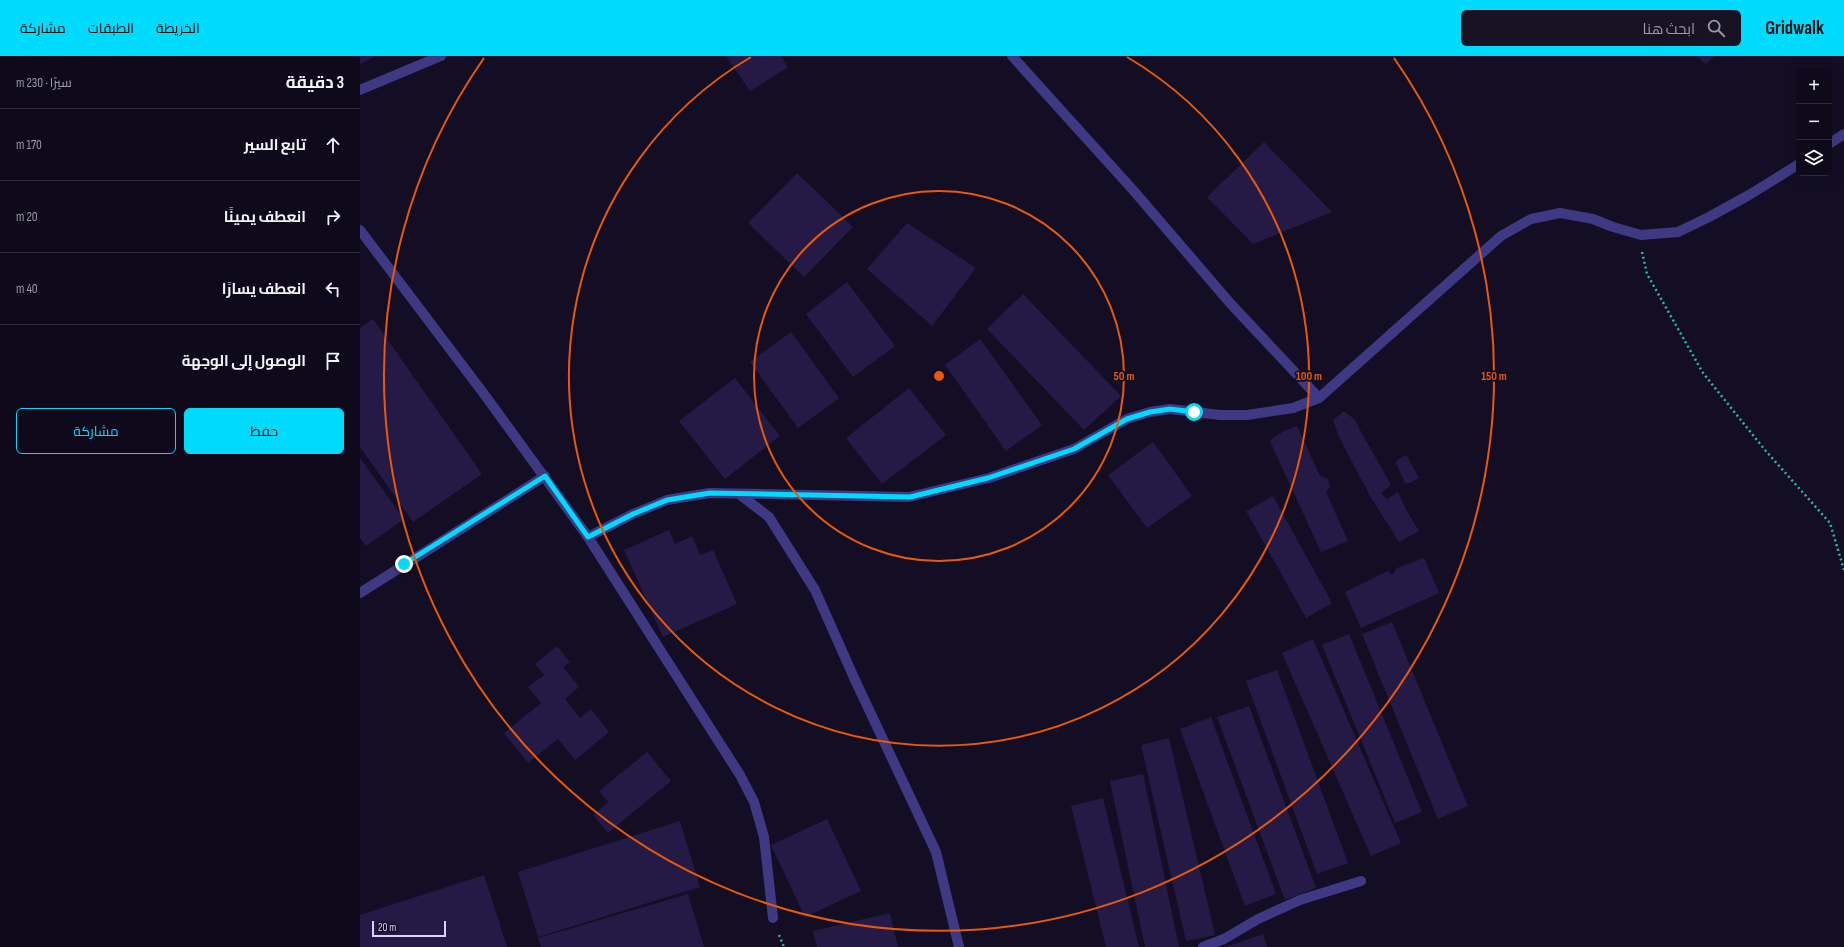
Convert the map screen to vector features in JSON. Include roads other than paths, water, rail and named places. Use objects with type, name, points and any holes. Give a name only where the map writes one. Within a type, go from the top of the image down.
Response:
[{"type":"street","points":[[360,90],[441,56]]},
{"type":"street","points":[[1012,56],[1134,190],[1230,303],[1319,398]]},
{"type":"street","points":[[1832,142],[1844,134]]},
{"type":"street","points":[[588,537],[633,514],[667,500],[710,493],[910,497],[988,478],[1074,449],[1127,419],[1150,412],[1170,409],[1220,415],[1247,415],[1293,408],[1319,398],[1501,236],[1531,219],[1560,213],[1573,214],[1638,234],[1678,232],[1742,198],[1796,166]]},
{"type":"street","points":[[360,230],[545,476],[588,537],[740,775],[754,802],[764,837],[773,918]]},
{"type":"street","points":[[360,593],[545,476]]},
{"type":"street","points":[[739,494],[769,517],[814,590],[936,852],[959,947]]},
{"type":"street","points":[[1203,947],[1224,939],[1258,919],[1300,900],[1361,881]]}]
